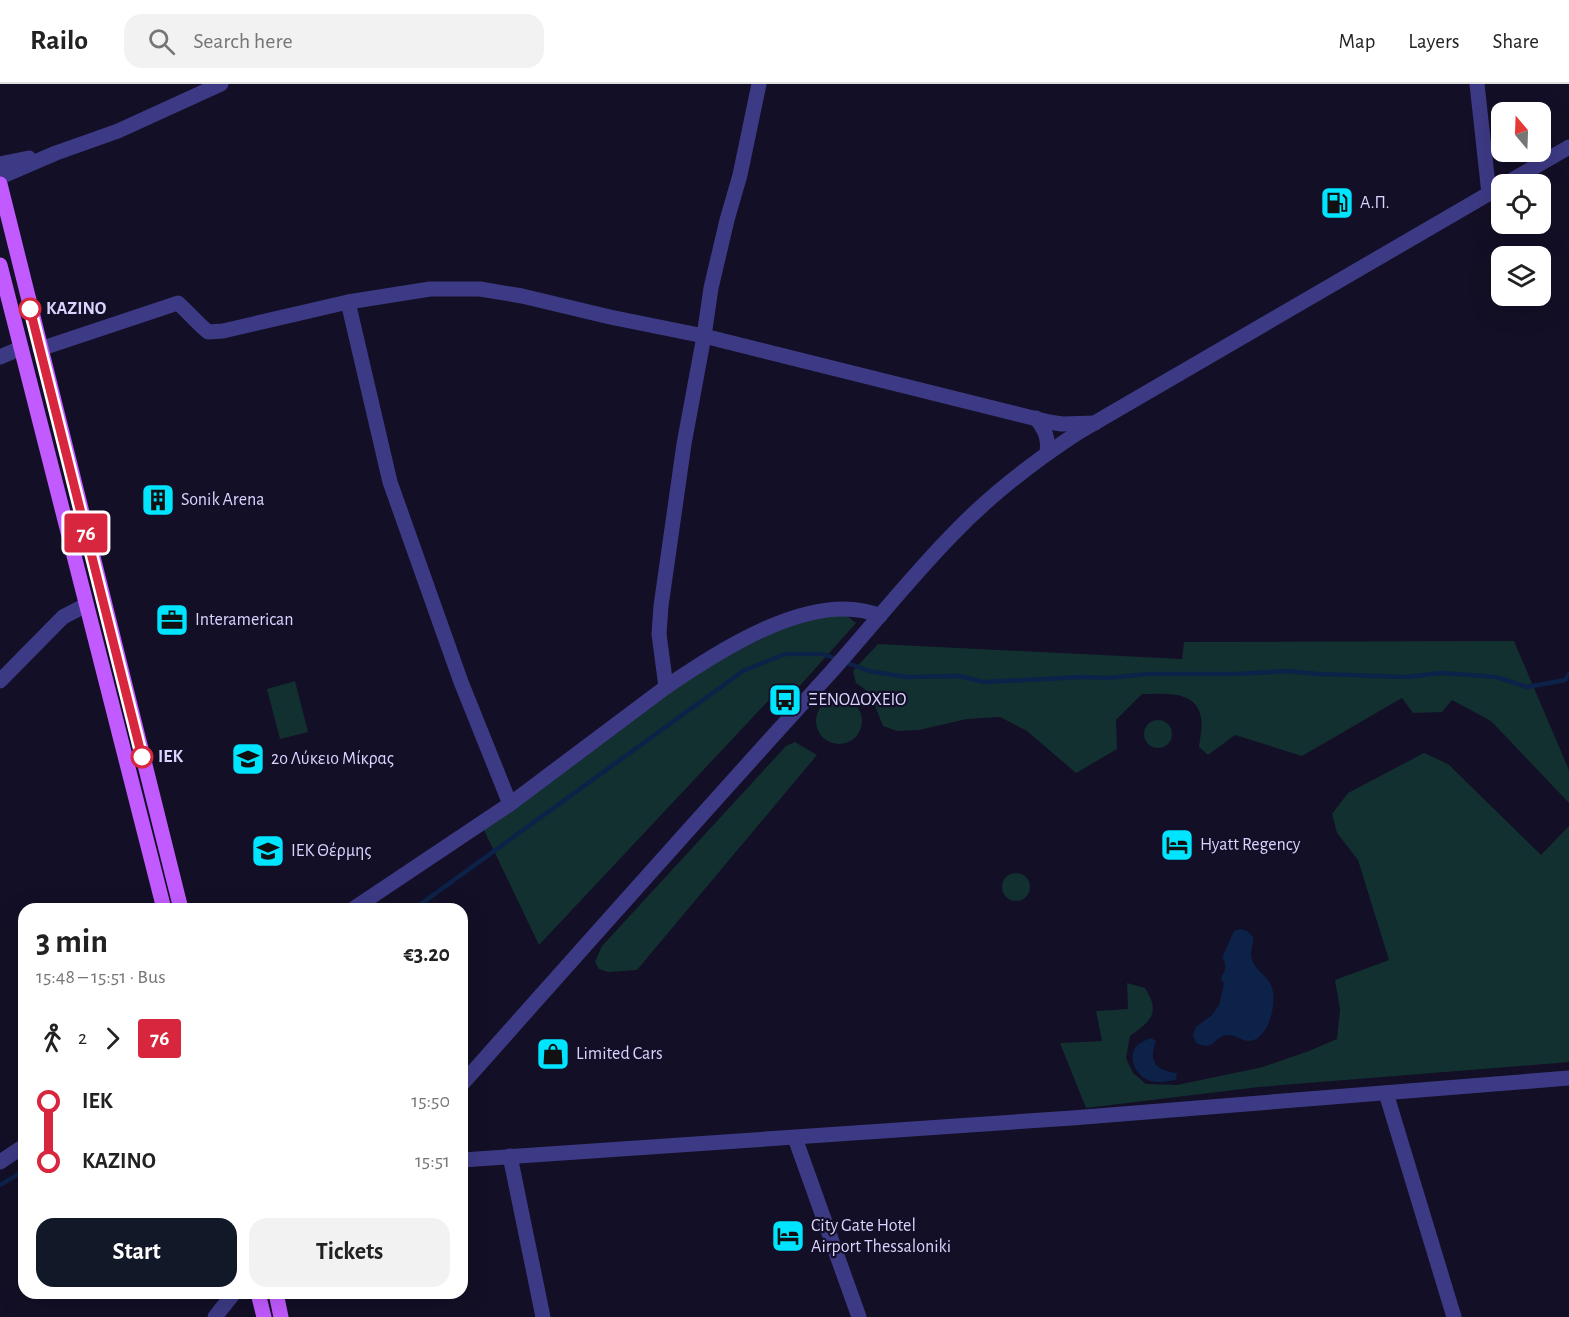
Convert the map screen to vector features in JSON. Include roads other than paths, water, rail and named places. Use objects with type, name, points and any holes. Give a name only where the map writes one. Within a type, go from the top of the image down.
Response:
[{"type":"main road","points":[[0,184],[179,903]]},
{"type":"main road","points":[[0,264],[162,903]]},
{"type":"main road","points":[[259,1299],[261,1315]]},
{"type":"main road","points":[[277,1299],[281,1317]]},
{"type":"street","points":[[0,177],[56,153],[118,131],[221,84]]},
{"type":"street","points":[[666,687],[659,634],[661,606],[684,444],[716,266],[740,175],[759,84]]},
{"type":"street","points":[[1476,84],[1495,174]]},
{"type":"street","points":[[1522,174],[1569,147]]},
{"type":"street","points":[[0,164],[56,153]]},
{"type":"street","points":[[468,1077],[952,534],[998,491],[1047,453],[1095,423],[1491,192]]},
{"type":"street","points":[[40,349],[178,303],[189,312],[196,323],[208,332],[223,332],[348,302],[430,289],[480,289],[704,336],[1062,424],[1095,423]]},
{"type":"street","points":[[348,302],[390,482],[460,682],[510,804]]},
{"type":"street","points":[[0,357],[21,348]]},
{"type":"street","points":[[1036,418],[1046,434],[1047,453]]},
{"type":"street","points":[[0,681],[63,617],[86,605]]},
{"type":"street","points":[[362,903],[510,804],[666,687],[705,661],[762,631],[799,616],[826,610],[852,609],[880,616]]},
{"type":"street","points":[[468,1160],[637,1146],[795,1138],[1569,1078]]},
{"type":"street","points":[[1386,1093],[1454,1317]]},
{"type":"street","points":[[795,1138],[859,1317]]},
{"type":"street","points":[[0,1162],[18,1150]]},
{"type":"street","points":[[510,1156],[543,1317]]},
{"type":"street","points":[[219,1312],[229,1299]]},
{"type":"street","points":[[261,1315],[272,1299]]},
{"type":"water","points":[[1240,929],[1247,931],[1253,937],[1252,959],[1271,985],[1274,1000],[1268,1025],[1258,1038],[1251,1041],[1229,1035],[1207,1046],[1196,1043],[1193,1035],[1196,1027],[1212,1015],[1219,1005],[1224,984],[1221,978],[1225,963],[1222,958],[1234,931]]},
{"type":"water","points":[[1151,1038],[1156,1041],[1153,1055],[1156,1064],[1159,1068],[1177,1073],[1176,1080],[1151,1081],[1137,1071],[1133,1062],[1133,1052],[1138,1045]]},
{"type":"waterway","points":[[422,903],[743,671],[785,654],[823,654],[869,671],[907,677],[959,676],[984,682],[1083,677],[1108,678],[1147,674],[1236,674],[1287,671],[1406,677],[1442,673],[1496,677],[1527,687],[1565,680],[1569,674]]},
{"type":"waterway","points":[[0,1185],[18,1174]]},
{"type":"place","name":"Α.Π.","points":[[1337,203]]},
{"type":"place","name":"ΚΑΖΙΝΟ","points":[[30,309]]},
{"type":"place","name":"Sonik Arena","points":[[158,500]]},
{"type":"place","name":"Interamerican","points":[[172,620]]},
{"type":"place","name":"ΞΕΝΟΔΟΧΕΙΟ","points":[[785,700]]},
{"type":"place","name":"ΙΕΚ","points":[[142,757]]},
{"type":"place","name":"2ο Λύκειο Μίκρας","points":[[248,759]]},
{"type":"place","name":"Hyatt Regency","points":[[1177,845]]},
{"type":"place","name":"ΙΕΚ Θέρμης","points":[[268,851]]},
{"type":"place","name":"Limited Cars","points":[[553,1054]]},
{"type":"place","name":"City Gate Hotel Airport Thessaloniki","points":[[788,1236]]}]
